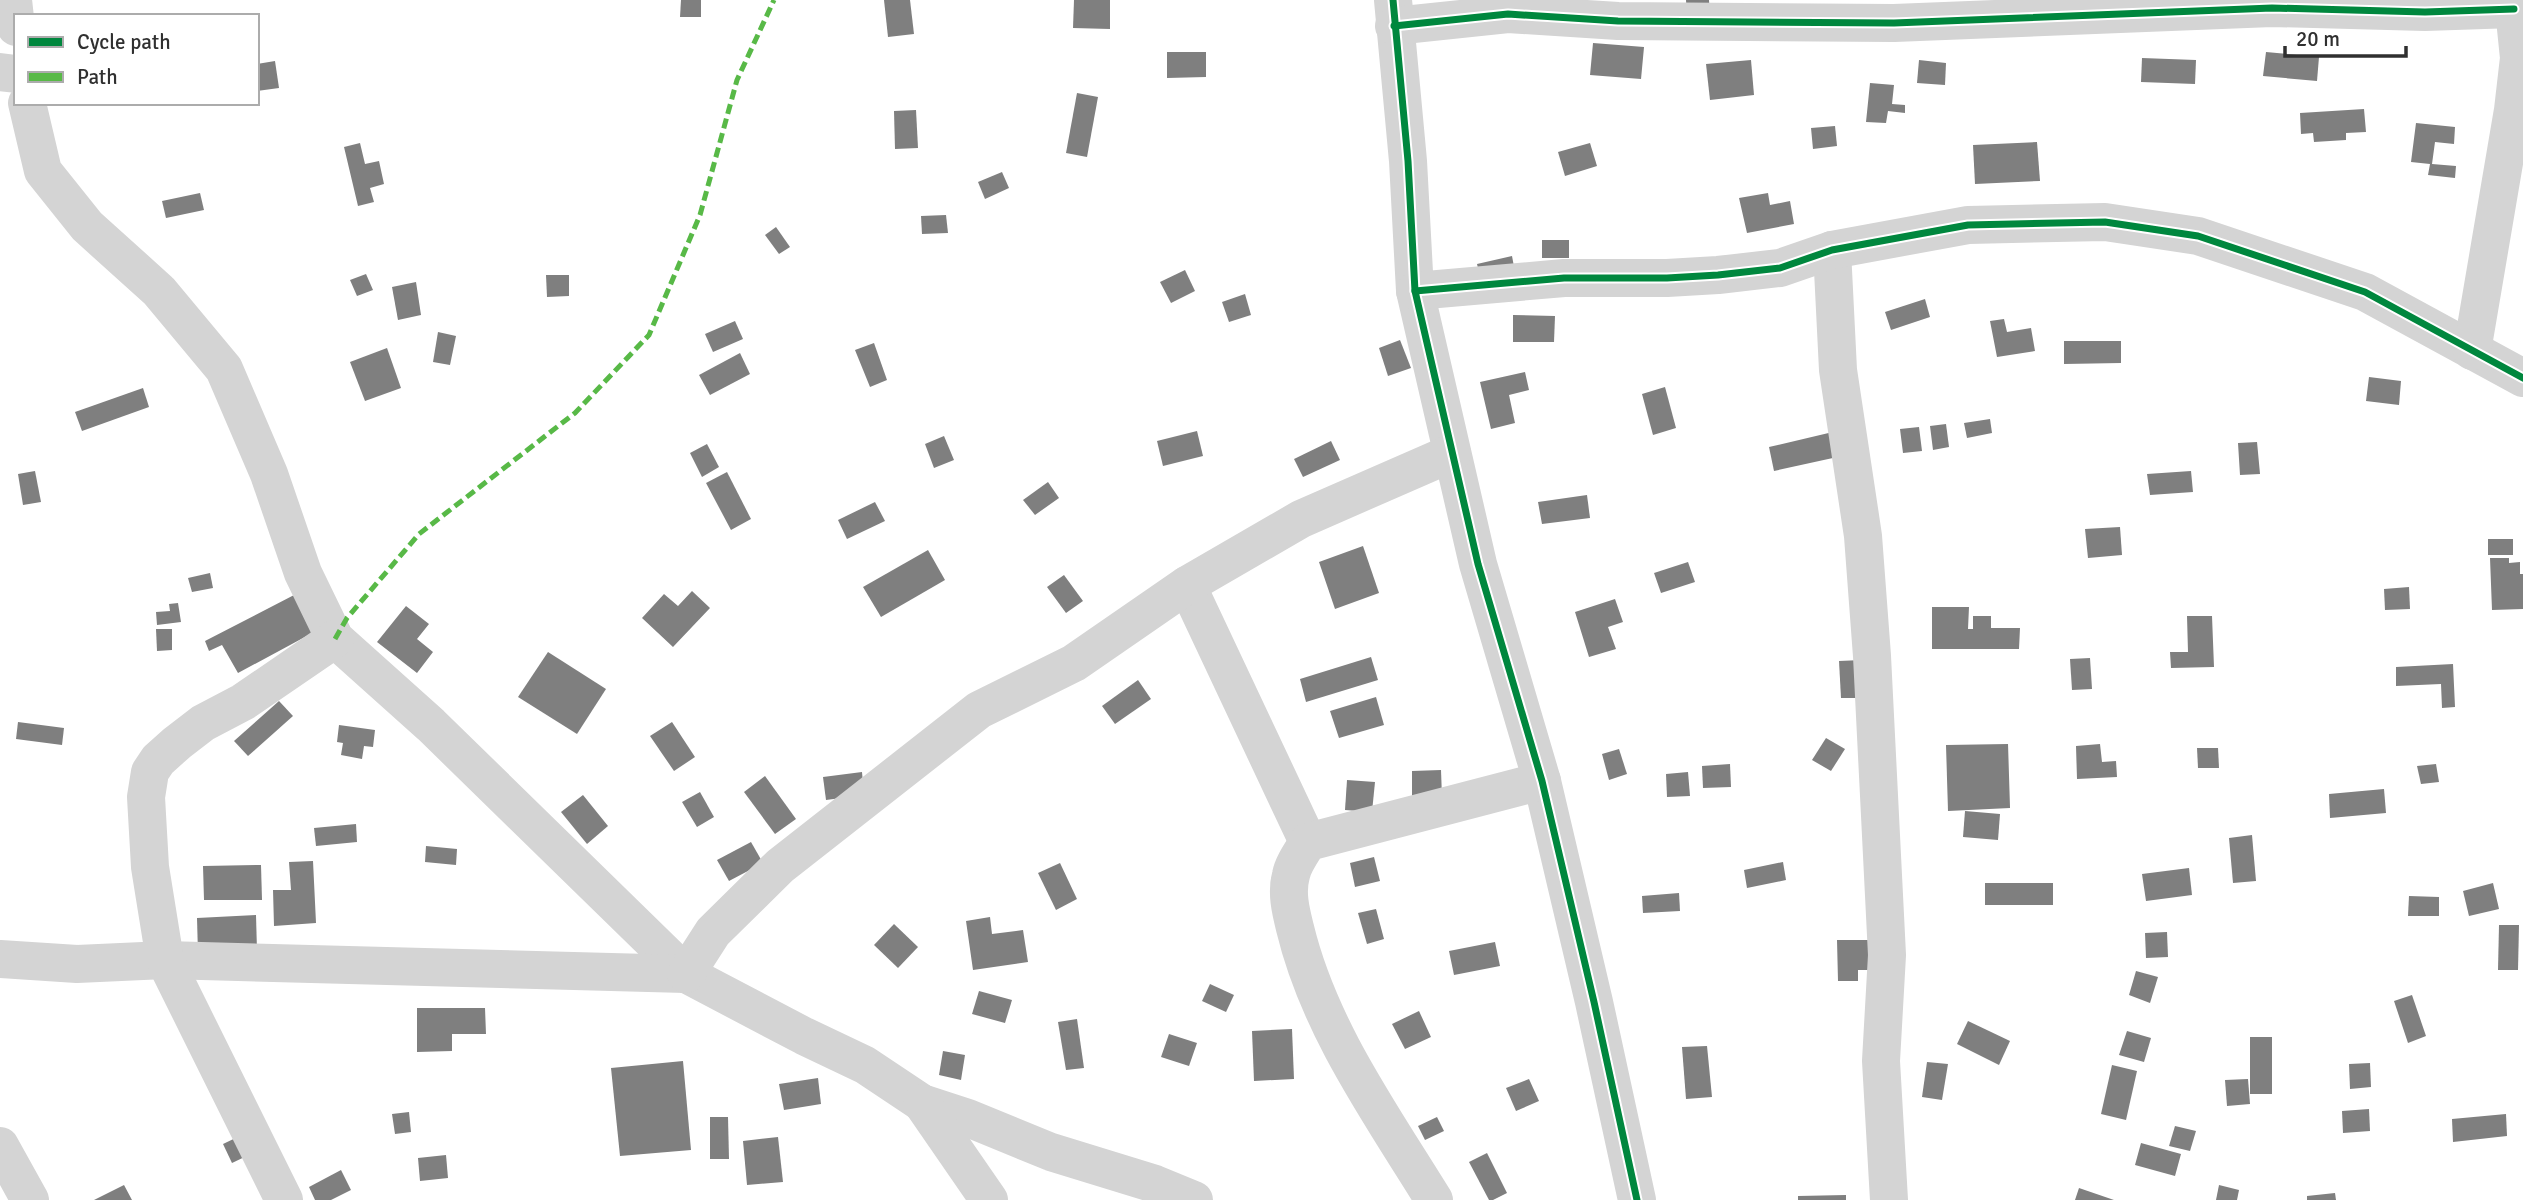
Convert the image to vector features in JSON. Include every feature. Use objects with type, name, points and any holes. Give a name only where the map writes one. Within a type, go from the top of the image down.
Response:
[{"type":"street","points":[[1637,1200],[1542,781],[1478,564],[1415,290],[1408,161],[1394,13],[1508,14],[1618,22],[1894,23],[2272,8],[2425,12],[2519,9],[2519,58],[2513,110],[2472,351]]},
{"type":"street","points":[[27,105],[43,171],[87,226],[159,291],[224,369],[269,474],[303,573],[335,639],[431,725],[686,974],[864,1065],[922,1103],[968,1118],[1051,1152],[1155,1184],[1195,1200]]},
{"type":"street","points":[[1415,290],[1564,278],[1718,275],[1780,268],[1832,250],[1968,225],[2105,222],[2198,236],[2365,292],[2523,378]]},
{"type":"street","points":[[1832,250],[1838,370],[1863,536],[1872,656],[1887,955],[1881,1061],[1889,1200]]},
{"type":"street","points":[[686,974],[713,932],[780,866],[979,710],[1074,663],[1187,586],[1301,519],[1452,453]]},
{"type":"street","points":[[1187,586],[1308,842]]},
{"type":"street","points":[[284,1200],[165,960],[146,824],[146,797],[150,772],[158,760],[202,723],[243,702],[335,639]]},
{"type":"street","points":[[1434,1200],[1361,1082],[1317,997],[1297,937],[1289,902],[1291,875],[1308,842],[1542,781]]},
{"type":"street","points":[[0,959],[78,964],[165,960],[686,974]]},
{"type":"street","points":[[922,1103],[989,1200]]},
{"type":"street","points":[[0,1146],[30,1200]]},
{"type":"building","points":[[681,0],[701,0],[701,17],[680,17]]},
{"type":"building","points":[[884,0],[910,0],[914,34],[888,37]]},
{"type":"building","points":[[1074,0],[1110,0],[1110,29],[1073,28]]},
{"type":"building","points":[[1686,0],[1709,0],[1710,14],[1687,16]]},
{"type":"building","points":[[1593,43],[1644,47],[1641,79],[1590,75]]},
{"type":"building","points":[[1167,52],[1206,52],[1206,77],[1167,78]]},
{"type":"building","points":[[2266,52],[2319,57],[2317,81],[2263,76]]},
{"type":"building","points":[[2142,58],[2196,60],[2195,84],[2141,82]]},
{"type":"building","points":[[1751,60],[1754,95],[1710,100],[1706,64]]},
{"type":"building","points":[[1919,60],[1946,63],[1945,85],[1917,83]]},
{"type":"building","points":[[275,61],[279,88],[259,91],[259,64]]},
{"type":"building","points":[[1870,83],[1894,85],[1892,104],[1905,105],[1905,113],[1888,111],[1886,123],[1866,122]]},
{"type":"building","points":[[1077,93],[1098,97],[1087,157],[1066,153]]},
{"type":"building","points":[[2364,109],[2366,132],[2346,133],[2346,140],[2314,142],[2313,133],[2301,134],[2300,113]]},
{"type":"building","points":[[916,110],[918,148],[895,149],[894,111]]},
{"type":"building","points":[[2416,123],[2455,127],[2454,144],[2435,142],[2432,164],[2456,166],[2455,178],[2428,175],[2430,164],[2411,162]]},
{"type":"building","points":[[1835,126],[1837,146],[1813,149],[1811,128]]},
{"type":"building","points":[[2037,142],[2040,181],[1975,184],[1973,145]]},
{"type":"building","points":[[360,143],[365,164],[379,161],[384,184],[370,188],[374,202],[358,206],[344,147]]},
{"type":"building","points":[[1590,143],[1597,166],[1565,176],[1558,152]]},
{"type":"building","points":[[1002,172],[1009,188],[985,199],[978,182]]},
{"type":"building","points":[[200,193],[204,210],[166,218],[162,201]]},
{"type":"building","points":[[1768,193],[1770,205],[1790,201],[1794,224],[1747,233],[1739,198]]},
{"type":"building","points":[[946,215],[948,233],[922,234],[921,216]]},
{"type":"building","points":[[776,227],[790,247],[779,254],[765,235]]},
{"type":"building","points":[[1542,240],[1569,240],[1569,258],[1542,258]]},
{"type":"building","points":[[1512,256],[1516,277],[1482,285],[1477,264]]},
{"type":"building","points":[[1185,270],[1195,291],[1171,303],[1160,282]]},
{"type":"building","points":[[366,274],[373,290],[357,296],[350,280]]},
{"type":"building","points":[[546,275],[569,275],[569,296],[547,297]]},
{"type":"building","points":[[416,282],[421,315],[398,320],[392,287]]},
{"type":"building","points":[[1245,294],[1251,315],[1229,322],[1222,302]]},
{"type":"building","points":[[1925,299],[1930,317],[1891,330],[1885,312]]},
{"type":"building","points":[[1513,315],[1555,316],[1554,342],[1513,342]]},
{"type":"building","points":[[2004,319],[2007,332],[2031,328],[2035,351],[1997,357],[1990,321]]},
{"type":"building","points":[[735,321],[743,339],[713,352],[705,334]]},
{"type":"building","points":[[438,332],[456,336],[450,365],[433,362]]},
{"type":"building","points":[[1400,340],[1411,368],[1388,376],[1379,348]]},
{"type":"building","points":[[2064,341],[2121,341],[2121,363],[2064,364]]},
{"type":"building","points":[[874,343],[887,380],[870,387],[855,350]]},
{"type":"building","points":[[387,348],[401,388],[365,401],[350,362]]},
{"type":"building","points":[[740,353],[750,374],[710,395],[699,375]]},
{"type":"building","points":[[1525,372],[1529,390],[1509,395],[1515,423],[1491,429],[1480,382]]},
{"type":"building","points":[[2369,377],[2401,381],[2399,405],[2366,401]]},
{"type":"building","points":[[1665,387],[1676,428],[1653,435],[1642,394]]},
{"type":"building","points":[[143,388],[149,407],[82,431],[75,412]]},
{"type":"building","points":[[1990,419],[1992,433],[1967,438],[1964,423]]},
{"type":"building","points":[[1946,424],[1949,447],[1933,450],[1930,426]]},
{"type":"building","points":[[1919,427],[1922,451],[1903,453],[1900,429]]},
{"type":"building","points":[[1197,431],[1203,456],[1163,466],[1157,441]]},
{"type":"building","points":[[1837,431],[1842,456],[1774,471],[1769,447]]},
{"type":"building","points":[[944,436],[954,460],[934,468],[925,444]]},
{"type":"building","points":[[1331,441],[1340,460],[1303,477],[1294,459]]},
{"type":"building","points":[[2257,442],[2260,474],[2240,475],[2238,443]]},
{"type":"building","points":[[707,444],[719,467],[702,477],[690,453]]},
{"type":"building","points":[[35,471],[41,502],[23,505],[18,474]]},
{"type":"building","points":[[2191,471],[2193,492],[2150,495],[2147,474]]},
{"type":"building","points":[[727,472],[751,519],[731,530],[706,483]]},
{"type":"building","points":[[1048,482],[1059,498],[1035,515],[1023,500]]},
{"type":"building","points":[[1587,495],[1590,518],[1542,524],[1538,502]]},
{"type":"building","points":[[875,502],[885,521],[847,539],[838,520]]},
{"type":"building","points":[[2120,527],[2122,555],[2088,558],[2085,529]]},
{"type":"building","points":[[2488,539],[2513,539],[2513,555],[2488,555]]},
{"type":"building","points":[[1363,546],[1379,593],[1335,609],[1319,562]]},
{"type":"building","points":[[928,550],[945,580],[881,617],[863,587]]},
{"type":"building","points":[[2490,558],[2509,558],[2509,563],[2520,562],[2520,574],[2523,574],[2523,609],[2492,610]]},
{"type":"building","points":[[1688,562],[1695,582],[1661,593],[1654,573]]},
{"type":"building","points":[[210,573],[213,588],[192,592],[188,578]]},
{"type":"building","points":[[1064,575],[1083,601],[1066,613],[1047,587]]},
{"type":"building","points":[[2409,587],[2410,609],[2385,610],[2384,589]]},
{"type":"building","points":[[692,591],[710,608],[673,647],[642,618],[664,594],[678,606]]},
{"type":"building","points":[[296,594],[316,631],[238,673],[222,645],[209,651],[205,641]]},
{"type":"building","points":[[1615,599],[1623,622],[1608,627],[1616,649],[1589,657],[1575,612]]},
{"type":"building","points":[[178,603],[181,622],[157,625],[156,612],[170,611],[169,604]]},
{"type":"building","points":[[406,606],[429,624],[417,639],[433,652],[417,673],[377,642]]},
{"type":"building","points":[[1932,607],[1969,607],[1968,629],[1973,629],[1973,616],[1991,616],[1991,628],[2020,628],[2019,649],[1932,649]]},
{"type":"building","points":[[2187,616],[2212,616],[2214,667],[2171,668],[2170,652],[2188,652]]},
{"type":"building","points":[[156,629],[172,629],[172,650],[157,651]]},
{"type":"building","points":[[548,652],[606,689],[577,734],[518,697]]},
{"type":"building","points":[[1371,657],[1378,680],[1306,702],[1300,679]]},
{"type":"building","points":[[2090,658],[2092,689],[2072,690],[2070,659]]},
{"type":"building","points":[[1862,660],[1864,698],[1841,698],[1839,661]]},
{"type":"building","points":[[2453,664],[2455,707],[2442,708],[2441,684],[2396,686],[2396,667]]},
{"type":"building","points":[[1138,680],[1151,699],[1115,724],[1102,706]]},
{"type":"building","points":[[1376,697],[1384,725],[1339,738],[1330,711]]},
{"type":"building","points":[[279,701],[293,716],[248,756],[234,741]]},
{"type":"building","points":[[18,722],[64,728],[62,745],[16,739]]},
{"type":"building","points":[[672,722],[695,757],[674,771],[650,736]]},
{"type":"building","points":[[339,725],[375,730],[373,747],[364,746],[362,759],[341,755],[343,743],[337,742]]},
{"type":"building","points":[[1826,738],[1845,749],[1831,771],[1812,760]]},
{"type":"building","points":[[2008,744],[2010,808],[1948,811],[1946,745]]},
{"type":"building","points":[[2100,744],[2102,762],[2116,761],[2117,777],[2077,779],[2076,746]]},
{"type":"building","points":[[2197,748],[2218,748],[2219,768],[2198,768]]},
{"type":"building","points":[[1619,749],[1627,774],[1609,780],[1602,754]]},
{"type":"building","points":[[1730,764],[1731,787],[1703,788],[1702,766]]},
{"type":"building","points":[[2436,764],[2439,782],[2421,784],[2417,766]]},
{"type":"building","points":[[1441,770],[1442,797],[1412,797],[1412,771]]},
{"type":"building","points":[[862,772],[864,795],[826,800],[823,777]]},
{"type":"building","points":[[1688,772],[1690,796],[1667,797],[1666,774]]},
{"type":"building","points":[[765,776],[796,819],[775,834],[744,792]]},
{"type":"building","points":[[1347,780],[1375,782],[1372,812],[1345,810]]},
{"type":"building","points":[[2384,789],[2386,813],[2330,818],[2329,794]]},
{"type":"building","points":[[700,792],[714,817],[697,827],[682,802]]},
{"type":"building","points":[[583,795],[608,826],[587,844],[561,812]]},
{"type":"building","points":[[1965,811],[2000,814],[1998,840],[1963,837]]},
{"type":"building","points":[[356,824],[357,842],[316,846],[314,828]]},
{"type":"building","points":[[2252,835],[2256,881],[2233,883],[2229,838]]},
{"type":"building","points":[[751,842],[763,863],[729,881],[717,860]]},
{"type":"building","points":[[426,846],[457,849],[456,865],[425,862]]},
{"type":"building","points":[[1374,857],[1380,881],[1355,887],[1350,863]]},
{"type":"building","points":[[313,861],[316,923],[274,926],[273,890],[291,890],[289,862]]},
{"type":"building","points":[[1783,862],[1786,880],[1747,888],[1744,870]]},
{"type":"building","points":[[1060,863],[1077,899],[1056,910],[1038,873]]},
{"type":"building","points":[[261,865],[262,900],[204,900],[203,866]]},
{"type":"building","points":[[2189,868],[2192,895],[2146,901],[2142,874]]},
{"type":"building","points":[[1985,883],[2053,883],[2053,905],[1985,905]]},
{"type":"building","points":[[2493,883],[2499,909],[2469,916],[2463,891]]},
{"type":"building","points":[[1679,893],[1680,911],[1643,913],[1642,896]]},
{"type":"building","points":[[2409,896],[2439,897],[2439,916],[2408,916]]},
{"type":"building","points":[[1376,909],[1384,939],[1367,944],[1358,913]]},
{"type":"building","points":[[256,915],[257,951],[198,954],[197,918]]},
{"type":"building","points":[[990,917],[992,934],[1023,930],[1028,962],[973,970],[966,921]]},
{"type":"building","points":[[894,924],[918,947],[898,968],[874,945]]},
{"type":"building","points":[[2499,925],[2519,925],[2518,970],[2498,970]]},
{"type":"building","points":[[2167,932],[2168,957],[2146,958],[2145,933]]},
{"type":"building","points":[[1837,940],[1879,940],[1879,970],[1858,970],[1858,981],[1838,981]]},
{"type":"building","points":[[1495,942],[1500,966],[1454,975],[1449,951]]},
{"type":"building","points":[[2136,971],[2158,977],[2150,1003],[2129,995]]},
{"type":"building","points":[[1210,984],[1234,995],[1226,1012],[1202,1001]]},
{"type":"building","points":[[979,991],[1012,1000],[1005,1023],[972,1014]]},
{"type":"building","points":[[2412,995],[2426,1036],[2408,1043],[2394,1001]]},
{"type":"building","points":[[417,1008],[485,1008],[486,1034],[452,1034],[452,1051],[417,1052]]},
{"type":"building","points":[[1419,1011],[1431,1037],[1405,1049],[1392,1024]]},
{"type":"building","points":[[1077,1019],[1084,1068],[1066,1070],[1058,1022]]},
{"type":"building","points":[[1968,1021],[2010,1041],[1999,1065],[1957,1044]]},
{"type":"building","points":[[1292,1029],[1294,1079],[1254,1081],[1252,1031]]},
{"type":"building","points":[[2127,1031],[2151,1038],[2144,1062],[2119,1055]]},
{"type":"building","points":[[1169,1034],[1197,1043],[1189,1066],[1161,1057]]},
{"type":"building","points":[[2250,1037],[2272,1037],[2272,1094],[2250,1094]]},
{"type":"building","points":[[1707,1046],[1712,1097],[1686,1099],[1682,1047]]},
{"type":"building","points":[[943,1051],[965,1055],[961,1080],[939,1075]]},
{"type":"building","points":[[683,1061],[691,1150],[620,1156],[611,1068]]},
{"type":"building","points":[[1927,1062],[1948,1064],[1942,1100],[1922,1097]]},
{"type":"building","points":[[2370,1063],[2371,1087],[2350,1089],[2349,1064]]},
{"type":"building","points":[[2112,1065],[2137,1071],[2126,1120],[2101,1114]]},
{"type":"building","points":[[818,1078],[821,1104],[784,1110],[779,1084]]},
{"type":"building","points":[[1529,1079],[1539,1101],[1516,1111],[1506,1088]]},
{"type":"building","points":[[2248,1079],[2250,1104],[2227,1106],[2225,1080]]},
{"type":"building","points":[[2369,1109],[2370,1131],[2343,1133],[2342,1111]]},
{"type":"building","points":[[409,1112],[411,1132],[395,1134],[392,1114]]},
{"type":"building","points":[[2506,1114],[2507,1136],[2453,1142],[2452,1119]]},
{"type":"building","points":[[710,1117],[728,1117],[729,1159],[710,1159]]},
{"type":"building","points":[[1437,1117],[1444,1131],[1425,1140],[1418,1126]]},
{"type":"building","points":[[2175,1126],[2196,1131],[2190,1151],[2169,1146]]},
{"type":"building","points":[[244,1134],[253,1153],[232,1163],[223,1144]]},
{"type":"building","points":[[778,1137],[783,1182],[747,1185],[743,1141]]},
{"type":"building","points":[[2141,1143],[2181,1154],[2175,1176],[2135,1165]]},
{"type":"building","points":[[1487,1153],[1507,1193],[1493,1200],[1489,1200],[1469,1162]]},
{"type":"building","points":[[446,1155],[448,1178],[420,1181],[418,1158]]},
{"type":"building","points":[[341,1170],[351,1190],[331,1200],[315,1200],[309,1187]]},
{"type":"building","points":[[124,1185],[132,1200],[94,1200]]},
{"type":"building","points":[[2219,1185],[2239,1190],[2237,1200],[2216,1200]]},
{"type":"building","points":[[2079,1188],[2114,1200],[2075,1200]]},
{"type":"building","points":[[2335,1193],[2336,1200],[2307,1200],[2307,1196]]},
{"type":"building","points":[[1846,1195],[1846,1200],[1798,1200],[1798,1196]]},
{"type":"marked path","points":[[335,639],[347,618],[419,534],[575,413],[649,335],[700,215],[737,80],[774,0]]},
{"type":"cycle path","points":[[1393,0],[1408,161],[1415,291],[1478,564],[1542,781],[1637,1200]]},
{"type":"cycle path","points":[[1394,26],[1508,14],[1618,21],[1894,23],[2272,8],[2425,12],[2514,9]]},
{"type":"cycle path","points":[[1415,291],[1564,278],[1718,275],[1780,268],[1832,250],[1968,225],[2105,222],[2198,236],[2365,292],[2523,378]]}]
